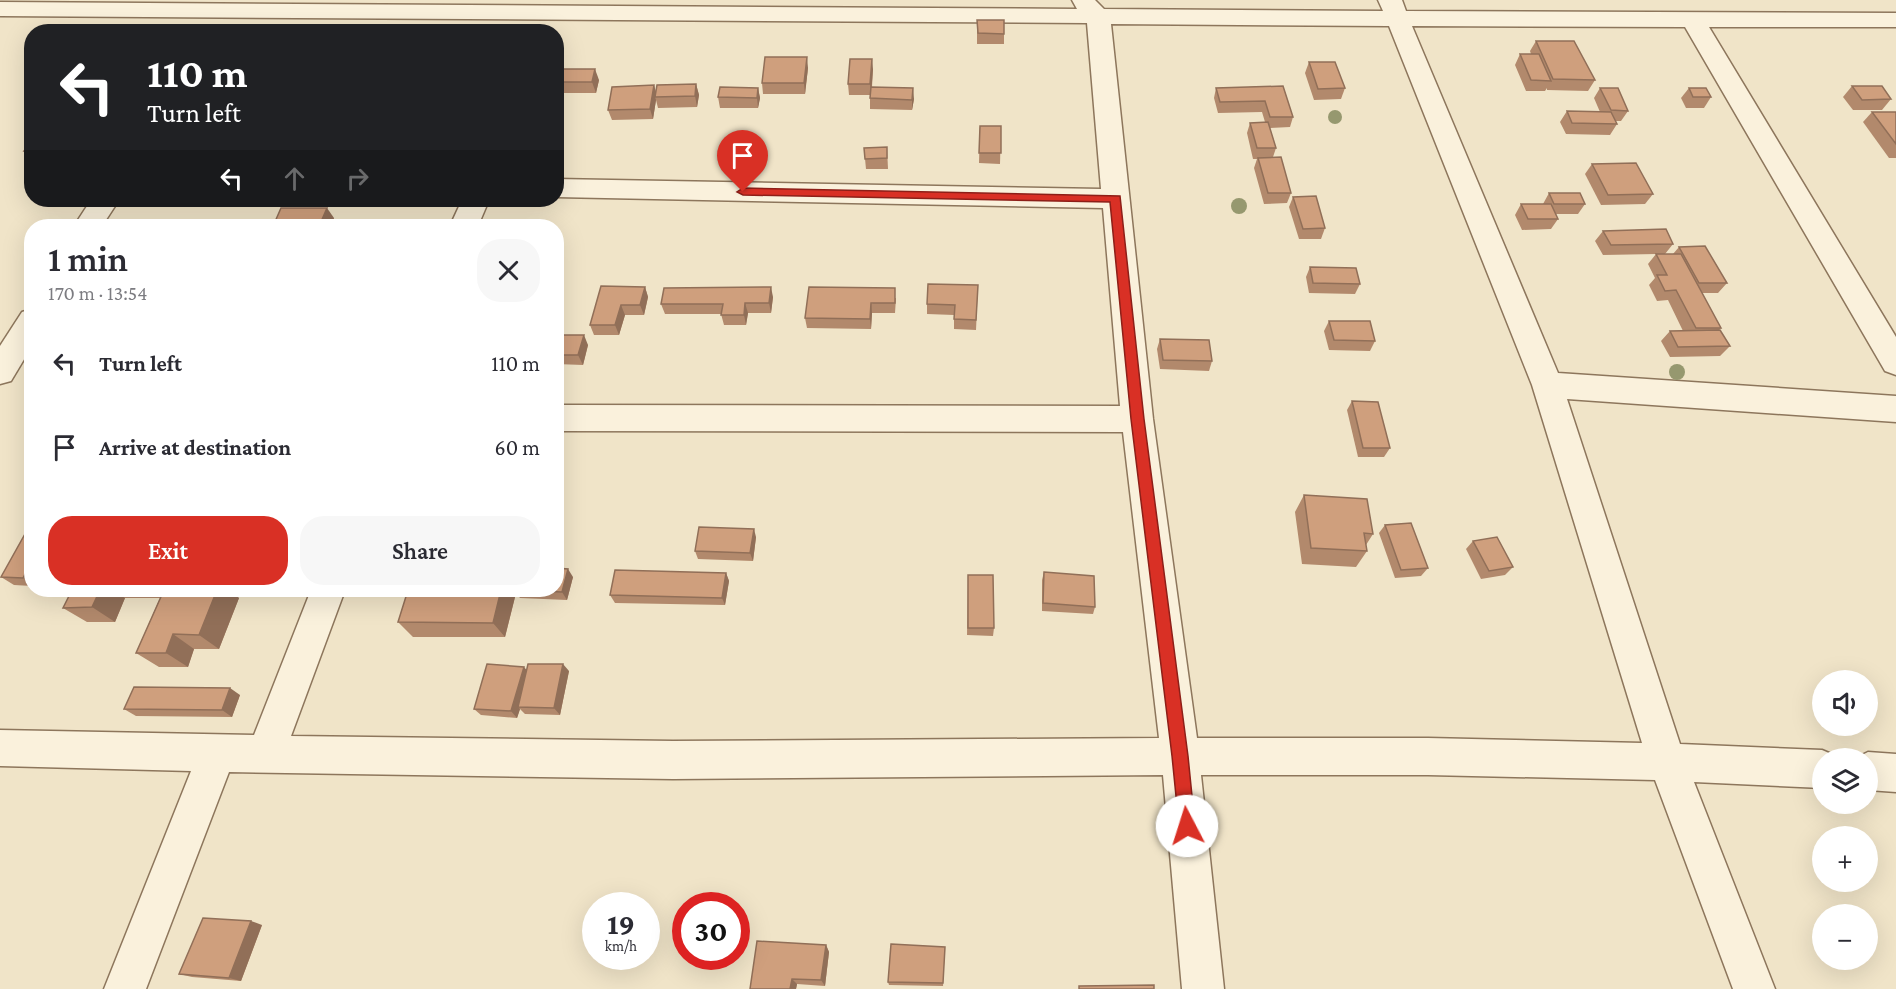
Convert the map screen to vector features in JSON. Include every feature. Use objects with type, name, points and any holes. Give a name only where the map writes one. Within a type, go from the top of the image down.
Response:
[{"type":"street","points":[[212,24],[223,5]]},
{"type":"street","points":[[0,9],[223,5],[542,21],[1090,8],[1394,9],[1693,20],[1896,20]]},
{"type":"street","points":[[1090,8],[1116,199],[1137,419],[1180,756],[1203,989]]},
{"type":"street","points":[[1394,9],[1547,385],[1666,760],[1754,989]]},
{"type":"street","points":[[1693,20],[1896,363]]},
{"type":"street","points":[[564,188],[1116,199]]},
{"type":"street","points":[[0,372],[24,333]]},
{"type":"street","points":[[1547,385],[1896,408]]},
{"type":"street","points":[[564,418],[1137,419]]},
{"type":"street","points":[[265,755],[325,597]]},
{"type":"street","points":[[0,748],[265,755],[763,760],[1180,756],[1666,760],[1812,768]]},
{"type":"street","points":[[125,989],[217,753]]},
{"type":"street","points":[[1878,772],[1896,773]]},
{"type":"building","points":[[977,20],[1004,20],[1004,34],[978,33]]},
{"type":"building","points":[[1536,41],[1574,41],[1595,80],[1553,79]]},
{"type":"building","points":[[1520,54],[1539,54],[1551,81],[1531,80]]},
{"type":"building","points":[[765,57],[807,57],[804,83],[762,83]]},
{"type":"building","points":[[850,59],[872,59],[870,84],[848,84]]},
{"type":"building","points":[[1309,62],[1335,62],[1345,88],[1318,89]]},
{"type":"building","points":[[564,69],[595,69],[592,82],[564,82]]},
{"type":"building","points":[[696,84],[695,96],[655,97],[657,85]]},
{"type":"building","points":[[654,85],[650,109],[608,110],[612,87]]},
{"type":"building","points":[[1283,86],[1293,117],[1270,117],[1265,101],[1220,102],[1216,88]]},
{"type":"building","points":[[1852,86],[1882,86],[1891,99],[1862,100]]},
{"type":"building","points":[[720,87],[758,88],[757,98],[718,97]]},
{"type":"building","points":[[871,87],[913,88],[912,100],[870,98]]},
{"type":"building","points":[[1600,88],[1618,88],[1628,111],[1611,110]]},
{"type":"building","points":[[1689,88],[1706,88],[1711,97],[1693,97]]},
{"type":"building","points":[[1567,111],[1611,112],[1617,124],[1572,123]]},
{"type":"building","points":[[1872,112],[1896,112],[1896,144]]},
{"type":"building","points":[[1268,122],[1276,148],[1257,148],[1250,123]]},
{"type":"building","points":[[980,126],[1001,126],[1001,153],[979,153]]},
{"type":"building","points":[[887,147],[887,158],[865,159],[864,148]]},
{"type":"building","points":[[1281,157],[1291,193],[1268,193],[1258,158]]},
{"type":"building","points":[[1636,163],[1653,194],[1608,195],[1592,164]]},
{"type":"building","points":[[1549,193],[1580,193],[1585,204],[1554,204]]},
{"type":"building","points":[[1316,196],[1325,228],[1303,229],[1293,197]]},
{"type":"building","points":[[1521,204],[1551,204],[1558,219],[1528,219]]},
{"type":"building","points":[[281,208],[327,208],[322,219],[276,219]]},
{"type":"building","points":[[1666,229],[1673,244],[1611,245],[1603,231]]},
{"type":"building","points":[[1705,246],[1727,283],[1699,283],[1679,247]]},
{"type":"building","points":[[1656,254],[1681,254],[1721,328],[1696,328],[1676,290],[1665,291],[1657,275],[1667,275]]},
{"type":"building","points":[[1310,267],[1356,268],[1360,284],[1313,283]]},
{"type":"building","points":[[928,284],[978,285],[976,320],[954,319],[955,305],[927,304]]},
{"type":"building","points":[[601,286],[645,287],[640,305],[621,305],[615,325],[590,325]]},
{"type":"building","points":[[771,287],[769,303],[745,303],[744,315],[721,315],[723,304],[661,304],[664,288]]},
{"type":"building","points":[[809,287],[895,288],[895,303],[871,303],[870,319],[805,318]]},
{"type":"building","points":[[1329,321],[1370,321],[1375,341],[1334,340]]},
{"type":"building","points":[[1720,330],[1730,346],[1678,347],[1670,331]]},
{"type":"building","points":[[564,335],[584,335],[578,355],[564,355]]},
{"type":"building","points":[[1160,339],[1209,340],[1212,361],[1163,360]]},
{"type":"building","points":[[1352,401],[1378,402],[1390,448],[1363,448]]},
{"type":"building","points":[[1304,495],[1367,499],[1373,534],[1364,533],[1367,551],[1311,548]]},
{"type":"building","points":[[1411,523],[1428,568],[1401,570],[1385,525]]},
{"type":"building","points":[[699,527],[754,529],[750,553],[695,551]]},
{"type":"building","points":[[24,536],[23,578],[1,577]]},
{"type":"building","points":[[1497,537],[1513,567],[1489,571],[1473,541]]},
{"type":"building","points":[[564,569],[568,569],[564,584]]},
{"type":"building","points":[[615,570],[726,573],[722,598],[610,595]]},
{"type":"building","points":[[1044,572],[1094,576],[1095,607],[1043,603]]},
{"type":"building","points":[[968,575],[993,575],[994,628],[968,628]]},
{"type":"building","points":[[68,597],[97,597],[92,607],[63,608]]},
{"type":"building","points":[[161,597],[214,597],[199,635],[173,634],[166,653],[136,653]]},
{"type":"building","points":[[406,597],[499,597],[493,623],[398,622]]},
{"type":"building","points":[[487,664],[524,667],[511,711],[474,709]]},
{"type":"building","points":[[528,664],[563,664],[554,708],[518,707]]},
{"type":"building","points":[[134,687],[230,688],[222,710],[124,709]]},
{"type":"building","points":[[203,918],[251,921],[229,978],[179,974]]},
{"type":"building","points":[[757,941],[826,945],[821,980],[792,979],[790,989],[750,989]]},
{"type":"building","points":[[891,944],[945,947],[943,983],[888,982]]},
{"type":"building","points":[[1154,985],[1154,989],[1079,989],[1079,986]]},
{"type":"route","points":[[743,192],[1116,199],[1137,419],[1187,826]]}]
